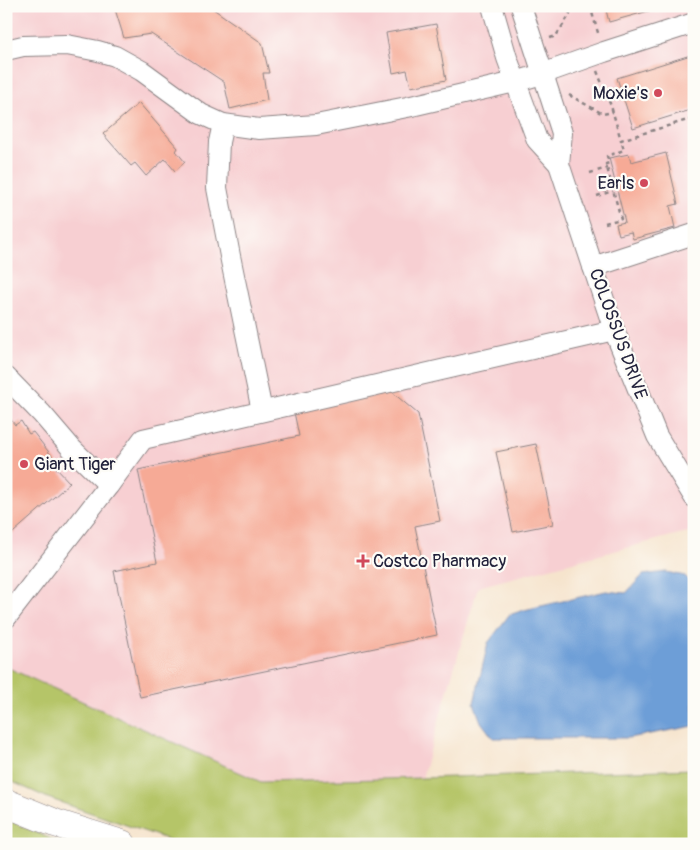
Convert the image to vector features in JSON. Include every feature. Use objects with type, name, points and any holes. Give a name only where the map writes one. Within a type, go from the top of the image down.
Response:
[{"type":"highway","points":[[6,803],[55,822],[122,844]]},
{"type":"street","name":"COLOSSUS DRIVE","points":[[492,6],[515,82],[537,140],[559,164]]},
{"type":"street","name":"COLOSSUS DRIVE","points":[[521,6],[562,133],[559,164],[614,330],[657,436],[694,497]]},
{"type":"street","points":[[6,50],[23,46],[66,44],[115,56],[142,70],[201,114],[223,124],[259,129],[316,124],[407,107],[515,82],[694,23]]},
{"type":"street","points":[[223,124],[219,142],[217,188],[262,411]]},
{"type":"street","points":[[593,267],[694,234]]},
{"type":"street","points":[[6,618],[109,485],[142,439],[614,330]]},
{"type":"street","points":[[6,377],[42,414],[72,450],[109,485]]},
{"type":"path","points":[[550,38],[556,36],[570,14],[568,6]]},
{"type":"path","points":[[590,6],[598,55],[612,112],[624,150],[607,156],[609,163],[606,164],[621,219],[605,223]]},
{"type":"path","points":[[569,95],[603,114],[612,112]]},
{"type":"path","points":[[621,140],[694,118]]},
{"type":"path","points":[[590,172],[607,168]]},
{"type":"path","points":[[597,196],[613,191]]},
{"type":"shaded area","points":[[6,6],[694,6],[694,531],[478,587],[422,778],[261,782],[6,667]]},
{"type":"green space","points":[[6,667],[261,782],[694,769],[694,842],[690,844],[178,843],[48,798],[6,779]]},
{"type":"green space","points":[[6,819],[58,842],[62,844],[7,844]]},
{"type":"water","points":[[666,572],[685,576],[694,585],[694,726],[628,738],[493,738],[481,722],[474,703],[488,643],[509,615],[606,591],[626,593],[643,575]]},
{"type":"building","points":[[114,6],[209,6],[262,43],[269,73],[263,73],[267,100],[230,109],[224,82],[151,34],[124,38]]},
{"type":"building","points":[[605,6],[663,6],[663,7],[609,22]]},
{"type":"building","points":[[436,24],[446,80],[411,87],[407,70],[393,73],[386,33]]},
{"type":"building","name":"Moxie's","points":[[694,54],[694,109],[633,128],[617,78]]},
{"type":"building","points":[[139,103],[178,148],[176,151],[185,162],[175,171],[165,159],[146,176],[135,163],[131,166],[103,134]]},
{"type":"building","name":"Earls","points":[[666,153],[678,204],[670,206],[675,228],[633,239],[631,232],[619,235],[616,224],[625,222],[609,158],[629,154],[631,162]]},
{"type":"building","points":[[392,392],[418,414],[440,521],[415,526],[437,635],[140,697],[114,571],[157,562],[138,470],[299,436],[294,412]]},
{"type":"building","points":[[6,413],[15,425],[21,421],[29,434],[33,432],[59,465],[56,468],[70,483],[6,539]]},
{"type":"building","points":[[536,444],[553,524],[513,532],[496,452]]},
{"type":"place","name":"Moxie's","points":[[658,93]]},
{"type":"place","name":"Earls","points":[[644,183]]},
{"type":"place","name":"Giant Tiger","points":[[24,464]]},
{"type":"place","name":"Costco Pharmacy","points":[[363,561]]}]
